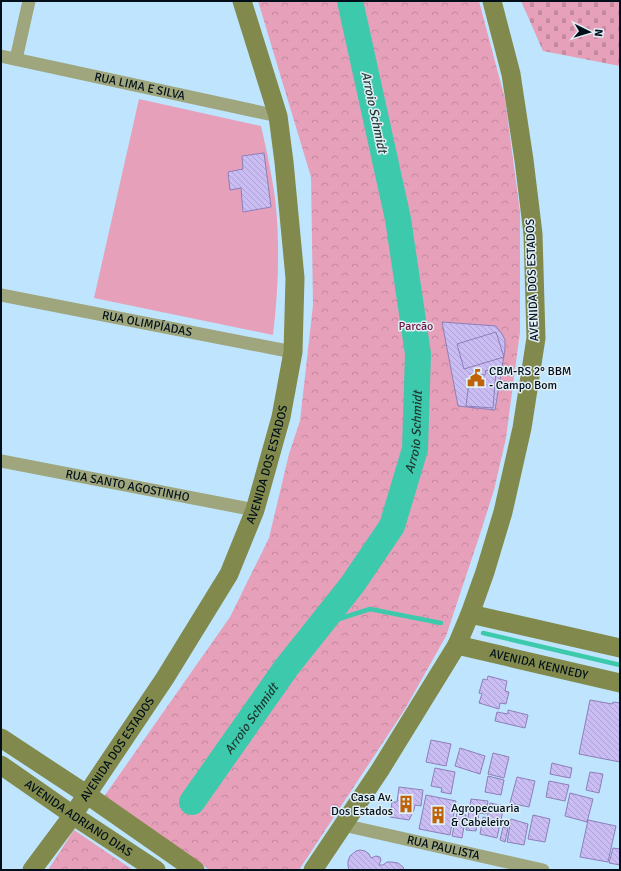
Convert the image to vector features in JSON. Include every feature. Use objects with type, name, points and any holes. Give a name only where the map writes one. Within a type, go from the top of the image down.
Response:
[{"type":"street","points":[[16,59],[29,1]]},
{"type":"street","name":"AVENIDA DOS ESTADOS","points":[[32,870],[72,815],[165,678],[229,574],[255,510],[281,417],[293,352],[295,278],[278,116],[242,1]]},
{"type":"street","name":"AVENIDA DOS ESTADOS","points":[[313,870],[380,770],[457,645],[485,572],[503,512],[522,428],[536,338],[533,234],[511,74],[492,1]]},
{"type":"street","name":"RUA LIMA E SILVA","points":[[1,56],[278,116]]},
{"type":"street","name":"RUA OLIMPÍADAS","points":[[1,294],[293,352]]},
{"type":"street","name":"RUA SANTO AGOSTINHO","points":[[1,461],[255,510]]},
{"type":"street","points":[[470,614],[620,648]]},
{"type":"street","name":"AVENIDA KENNEDY","points":[[457,645],[620,683]]},
{"type":"street","name":"AVENIDA ADRIANO DIAS","points":[[1,738],[86,794],[195,870]]},
{"type":"street","name":"AVENIDA ADRIANO DIAS","points":[[1,765],[72,815],[156,870]]},
{"type":"street","name":"RUA PAULISTA","points":[[343,825],[543,870]]},
{"type":"green space","name":"Parcão","points":[[258,1],[479,1],[505,99],[520,212],[520,332],[506,438],[494,490],[446,636],[405,709],[299,870],[210,870],[103,798],[230,617],[269,538],[289,454],[300,421],[313,305],[311,177]]},
{"type":"green space","points":[[521,1],[620,1],[620,66],[543,51]]},
{"type":"green space","points":[[139,99],[261,126],[273,187],[278,239],[278,271],[273,335],[94,298]]},
{"type":"green space","points":[[74,830],[133,870],[48,870]]},
{"type":"building","points":[[264,153],[271,207],[243,212],[241,188],[230,190],[228,172],[243,169],[242,156]]},
{"type":"building","name":"CBM-RS 2° BBM - Campo Bom","points":[[442,322],[496,326],[502,334],[505,340],[505,349],[495,410],[458,406]]},
{"type":"building","points":[[496,332],[504,357],[464,369],[457,344]]},
{"type":"building","points":[[486,370],[496,371],[493,408],[466,406],[470,374],[485,375]]},
{"type":"building","points":[[488,676],[507,681],[505,691],[509,692],[506,704],[500,703],[499,709],[479,703],[482,694],[479,693],[483,679],[487,680]]},
{"type":"building","points":[[590,700],[612,704],[613,702],[620,703],[620,762],[579,754]]},
{"type":"building","points":[[508,710],[528,715],[525,728],[495,721],[497,712],[508,714]]},
{"type":"building","points":[[431,740],[451,744],[446,766],[426,762]]},
{"type":"building","points":[[460,748],[485,756],[480,774],[455,766]]},
{"type":"building","points":[[493,753],[509,757],[504,778],[488,774]]},
{"type":"building","points":[[552,763],[572,768],[570,778],[550,774]]},
{"type":"building","points":[[435,768],[455,772],[451,794],[441,792],[442,788],[431,786]]},
{"type":"building","points":[[590,772],[603,774],[599,793],[586,790]]},
{"type":"building","points":[[488,776],[504,780],[501,795],[485,792]]},
{"type":"building","points":[[517,777],[535,781],[529,807],[510,803]]},
{"type":"building","points":[[549,781],[569,785],[565,801],[546,797]]},
{"type":"building","name":"Casa Av. Dos Estados","points":[[399,787],[423,790],[421,806],[415,805],[409,820],[390,817],[392,802],[397,802]]},
{"type":"building","points":[[570,793],[593,799],[587,822],[565,816]]},
{"type":"building","name":"Agropecuaria & Cabeleiro","points":[[426,795],[456,801],[450,835],[419,829]]},
{"type":"building","points":[[471,799],[488,801],[486,814],[479,813],[476,831],[466,830]]},
{"type":"building","points":[[490,803],[504,806],[497,838],[480,834],[483,817],[487,818]]},
{"type":"building","points":[[457,813],[466,815],[462,838],[452,836]]},
{"type":"building","points":[[533,815],[550,819],[545,842],[528,839]]},
{"type":"building","points":[[511,819],[528,824],[524,845],[507,842]]},
{"type":"building","points":[[588,820],[616,826],[608,862],[580,857]]},
{"type":"building","points":[[503,827],[508,828],[505,842],[500,840]]},
{"type":"building","points":[[613,848],[620,849],[620,865],[609,863]]},
{"type":"building","points":[[356,851],[365,851],[371,858],[376,856],[380,857],[381,860],[379,865],[383,865],[387,862],[398,863],[404,870],[349,870],[348,861],[350,856]]},
{"type":"waterway","name":"Arroio Schmidt","points":[[192,802],[286,668],[352,585],[392,526],[415,449],[418,354],[398,219],[350,1]]},
{"type":"waterway","points":[[320,625],[370,609],[441,623]]},
{"type":"waterway","points":[[483,633],[620,665]]},
{"type":"place","name":"CBM-RS 2° BBM - Campo Bom","points":[[476,378]]},
{"type":"place","name":"Casa Av. Dos Estados","points":[[406,804]]},
{"type":"place","name":"Agropecuaria & Cabeleiro","points":[[438,815]]}]
